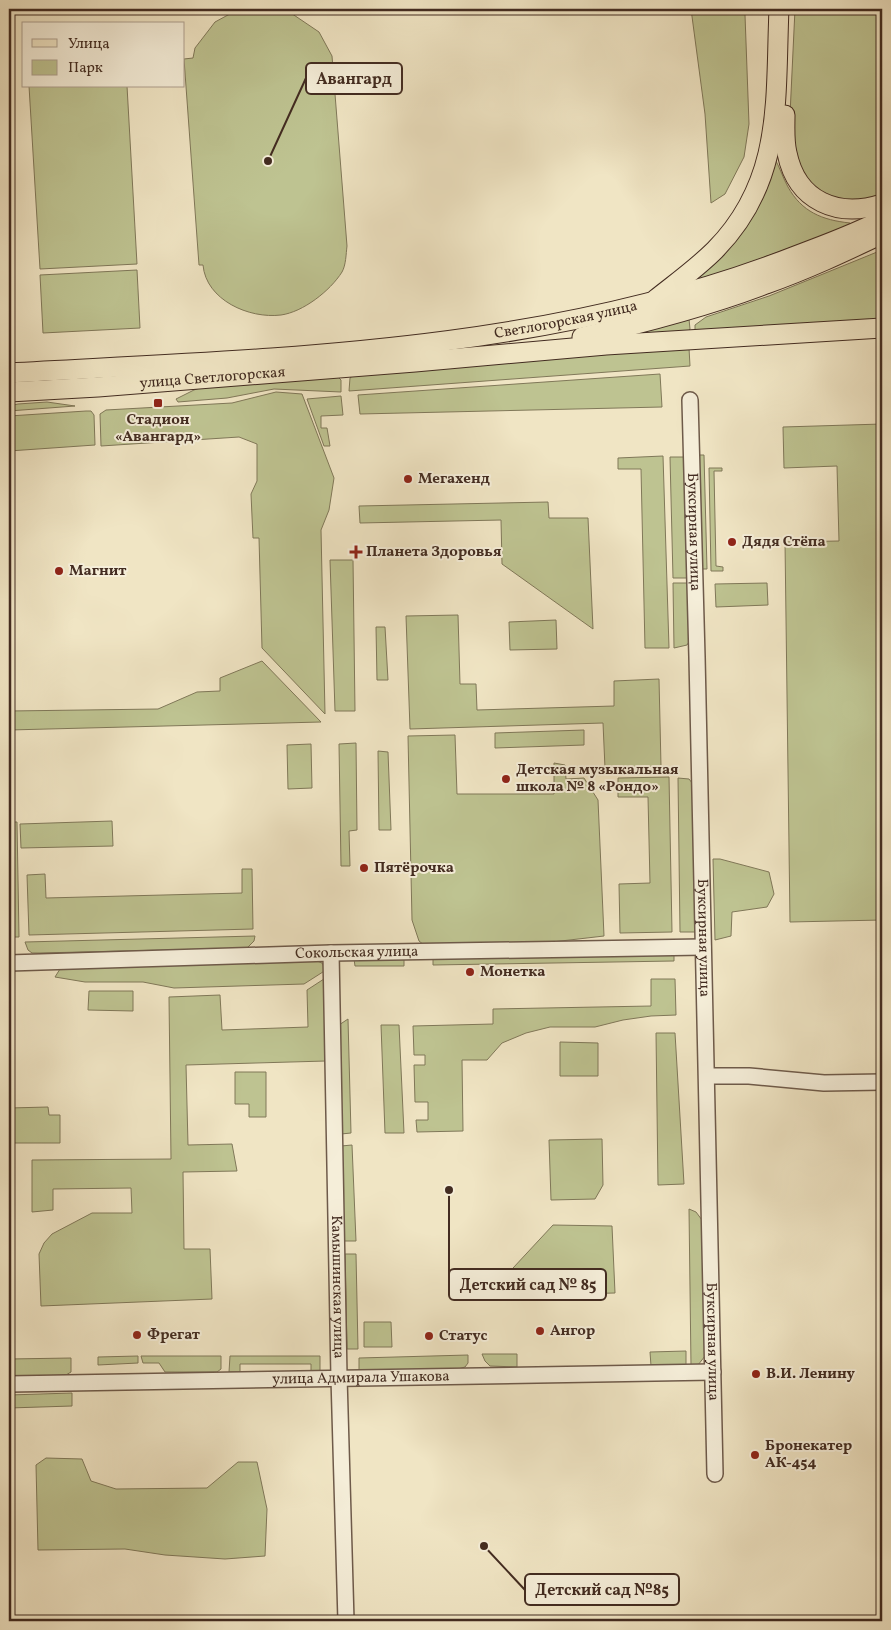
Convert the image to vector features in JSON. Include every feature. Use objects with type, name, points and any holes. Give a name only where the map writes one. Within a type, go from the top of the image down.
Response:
[{"type":"main road","points":[[651,304],[714,251],[732,232],[758,189],[768,159],[774,125],[779,9]]},
{"type":"main road","points":[[789,9],[785,132],[786,152],[792,171],[810,196],[828,206],[852,210],[882,204]]},
{"type":"main road","name":"Светлогорская улица","points":[[236,361],[428,344],[569,322],[651,304],[759,271],[882,220]]},
{"type":"main road","name":"Светлогорская улица","points":[[415,362],[572,339],[658,319],[766,284],[828,259],[882,234]]},
{"type":"main road","points":[[415,362],[606,345],[882,328]]},
{"type":"main road","name":"улица Светлогорская","points":[[9,373],[236,361]]},
{"type":"main road","name":"улица Светлогорская","points":[[9,392],[98,387],[415,362]]},
{"type":"street","name":"Буксирная улица","points":[[690,400],[698,667],[716,1474]]},
{"type":"street","name":"Сокольская улица","points":[[9,963],[331,953],[703,946]]},
{"type":"street","name":"Камышинская улица","points":[[331,953],[339,1378],[346,1621]]},
{"type":"street","points":[[707,1076],[749,1076],[824,1084],[882,1082]]},
{"type":"street","name":"улица Адмирала Ушакова","points":[[9,1384],[713,1372]]},
{"type":"green space","points":[[239,9],[285,9],[319,32],[332,56],[347,246],[345,263],[337,279],[315,300],[298,310],[281,315],[256,314],[231,305],[212,288],[206,277],[203,265],[199,265],[185,59],[193,58],[195,48],[215,22]]},
{"type":"green space","points":[[691,9],[744,9],[745,15],[749,124],[744,157],[725,194],[711,203],[705,114]]},
{"type":"green space","points":[[795,9],[882,9],[882,200],[846,207],[808,188],[789,136]]},
{"type":"green space","points":[[29,88],[127,88],[137,264],[40,269]]},
{"type":"green space","points":[[775,159],[788,187],[806,209],[830,220],[850,223],[851,225],[695,283],[692,277]]},
{"type":"green space","points":[[882,250],[882,320],[695,331],[695,325],[706,317],[769,296]]},
{"type":"green space","points":[[137,270],[140,328],[43,333],[40,275]]},
{"type":"green space","points":[[689,319],[690,329],[688,332],[622,336]]},
{"type":"green space","points":[[689,348],[690,366],[349,391],[350,378],[355,374]]},
{"type":"green space","points":[[660,374],[662,407],[360,414],[358,395]]},
{"type":"green space","points":[[338,377],[341,380],[341,392],[274,389],[227,398],[178,402],[176,399],[205,386]]},
{"type":"green space","points":[[276,392],[302,394],[334,478],[329,510],[321,530],[325,714],[262,648],[259,538],[253,538],[251,494],[257,481],[257,444],[239,437],[101,446],[100,414],[106,410],[232,403]]},
{"type":"green space","points":[[341,396],[343,415],[321,416],[321,428],[327,428],[330,446],[324,446],[307,399]]},
{"type":"green space","points":[[47,402],[75,406],[9,411],[9,406]]},
{"type":"green space","points":[[91,411],[94,415],[95,445],[9,451],[9,416]]},
{"type":"green space","points":[[882,424],[882,920],[790,922],[785,542],[839,541],[837,466],[784,468],[783,427]]},
{"type":"green space","points":[[699,455],[704,455],[707,569],[701,569]]},
{"type":"green space","points":[[663,456],[669,648],[645,648],[641,469],[618,469],[618,458]]},
{"type":"green space","points":[[670,457],[685,457],[688,578],[673,578]]},
{"type":"green space","points":[[709,468],[722,468],[722,471],[714,471],[716,566],[723,567],[723,571],[711,571]]},
{"type":"green space","points":[[548,502],[549,518],[588,518],[593,629],[502,564],[501,520],[360,523],[359,506]]},
{"type":"green space","points":[[330,560],[353,560],[355,711],[335,711]]},
{"type":"green space","points":[[673,583],[688,583],[690,640],[687,645],[674,648]]},
{"type":"green space","points":[[767,583],[768,605],[716,607],[715,584]]},
{"type":"green space","points":[[458,615],[460,684],[476,684],[477,710],[614,706],[614,681],[659,679],[661,766],[605,768],[603,723],[410,729],[406,616]]},
{"type":"green space","points":[[556,620],[557,649],[510,650],[509,622]]},
{"type":"green space","points":[[376,627],[385,627],[388,680],[377,680]]},
{"type":"green space","points":[[262,661],[321,722],[9,730],[9,711],[158,709],[197,692],[220,691],[220,678]]},
{"type":"green space","points":[[584,730],[584,745],[495,748],[495,733]]},
{"type":"green space","points":[[455,735],[457,794],[554,794],[554,763],[565,765],[566,779],[584,778],[598,800],[604,936],[535,944],[424,945],[419,941],[412,920],[408,736]]},
{"type":"green space","points":[[356,743],[357,830],[349,831],[350,866],[341,866],[339,744]]},
{"type":"green space","points":[[311,744],[312,788],[288,789],[287,745]]},
{"type":"green space","points":[[378,751],[388,752],[391,830],[379,830]]},
{"type":"green space","points":[[669,777],[672,932],[620,933],[619,884],[650,883],[648,797],[618,797],[618,778]]},
{"type":"green space","points":[[678,778],[689,779],[693,784],[697,932],[680,932]]},
{"type":"green space","points":[[112,821],[113,846],[21,848],[20,824]]},
{"type":"green space","points":[[9,822],[17,822],[19,937],[9,937]]},
{"type":"green space","points":[[713,859],[720,859],[769,872],[774,894],[767,907],[732,912],[731,936],[715,940]]},
{"type":"green space","points":[[242,869],[252,869],[253,929],[29,935],[27,875],[45,874],[46,898],[242,893]]},
{"type":"green space","points":[[255,936],[254,941],[247,948],[32,953],[28,950],[25,942]]},
{"type":"green space","points":[[674,955],[674,961],[433,965],[433,959]]},
{"type":"green space","points":[[354,959],[404,959],[404,966],[355,966]]},
{"type":"green space","points":[[317,961],[322,963],[326,970],[304,984],[174,988],[143,982],[85,982],[55,977],[60,969]]},
{"type":"green space","points":[[327,977],[326,1061],[186,1065],[188,1145],[232,1144],[237,1171],[183,1172],[184,1249],[210,1249],[212,1299],[41,1306],[39,1254],[44,1243],[52,1234],[92,1213],[132,1213],[131,1188],[53,1189],[53,1210],[32,1212],[32,1160],[171,1159],[169,997],[220,995],[222,1030],[308,1027],[307,990]]},
{"type":"green space","points":[[651,979],[675,979],[676,1015],[623,1020],[595,1027],[550,1027],[526,1033],[502,1043],[487,1060],[462,1060],[463,1131],[417,1132],[416,1120],[428,1120],[428,1102],[415,1102],[414,1065],[425,1065],[425,1055],[414,1055],[413,1026],[493,1024],[493,1009],[651,1006]]},
{"type":"green space","points":[[89,991],[133,991],[133,1011],[88,1010]]},
{"type":"green space","points":[[348,1019],[351,1133],[341,1134],[339,1025]]},
{"type":"green space","points":[[381,1025],[399,1025],[404,1133],[385,1133]]},
{"type":"green space","points":[[656,1033],[675,1033],[684,1184],[658,1185]]},
{"type":"green space","points":[[560,1042],[598,1043],[598,1076],[560,1076]]},
{"type":"green space","points":[[235,1072],[266,1072],[266,1117],[249,1117],[249,1104],[235,1104]]},
{"type":"green space","points":[[48,1107],[49,1115],[60,1115],[60,1143],[9,1143],[9,1108]]},
{"type":"green space","points":[[602,1139],[603,1185],[595,1199],[551,1200],[549,1140]]},
{"type":"green space","points":[[352,1145],[356,1241],[344,1241],[341,1146]]},
{"type":"green space","points":[[689,1209],[696,1212],[702,1220],[705,1356],[698,1365],[691,1366]]},
{"type":"green space","points":[[553,1225],[612,1226],[615,1293],[487,1296]]},
{"type":"green space","points":[[345,1254],[356,1254],[358,1349],[347,1349]]},
{"type":"green space","points":[[364,1322],[391,1322],[392,1347],[364,1347]]},
{"type":"green space","points":[[686,1351],[686,1365],[651,1366],[650,1352]]},
{"type":"green space","points":[[482,1354],[517,1354],[517,1367],[490,1366]]},
{"type":"green space","points":[[468,1355],[468,1363],[465,1367],[458,1369],[359,1370],[359,1358]]},
{"type":"green space","points":[[138,1356],[138,1363],[98,1365],[98,1357]]},
{"type":"green space","points":[[141,1356],[221,1356],[221,1369],[217,1372],[165,1372],[159,1363],[143,1363]]},
{"type":"green space","points":[[230,1356],[320,1356],[320,1371],[311,1371],[311,1364],[240,1364],[240,1372],[229,1372]]},
{"type":"green space","points":[[71,1358],[71,1372],[66,1375],[9,1377],[9,1359]]},
{"type":"green space","points":[[72,1393],[72,1406],[9,1408],[9,1395]]},
{"type":"green space","points":[[46,1458],[82,1459],[91,1481],[116,1489],[207,1488],[238,1462],[257,1462],[267,1509],[265,1556],[225,1559],[165,1555],[125,1549],[38,1550],[36,1465]]},
{"type":"place","name":"Авангард","points":[[268,161]]},
{"type":"place","name":"Стадион «Авангард»","points":[[158,403]]},
{"type":"place","name":"Мегахенд","points":[[408,479]]},
{"type":"place","name":"Дядя Стёпа","points":[[732,542]]},
{"type":"place","name":"Планета Здоровья","points":[[356,552]]},
{"type":"place","name":"Магнит","points":[[59,571]]},
{"type":"place","name":"Детская музыкальная школа № 8 «Рондо»","points":[[506,779]]},
{"type":"place","name":"Пятёрочка","points":[[364,868]]},
{"type":"place","name":"Монетка","points":[[470,972]]},
{"type":"place","name":"Детский сад № 85","points":[[449,1190]]},
{"type":"place","name":"Ангор","points":[[540,1331]]},
{"type":"place","name":"Фрегат","points":[[137,1335]]},
{"type":"place","name":"Статус","points":[[429,1336]]},
{"type":"place","name":"В.И. Ленину","points":[[756,1374]]},
{"type":"place","name":"Бронекатер АК-454","points":[[755,1455]]},
{"type":"place","name":"Детский сад №85","points":[[484,1546]]}]
